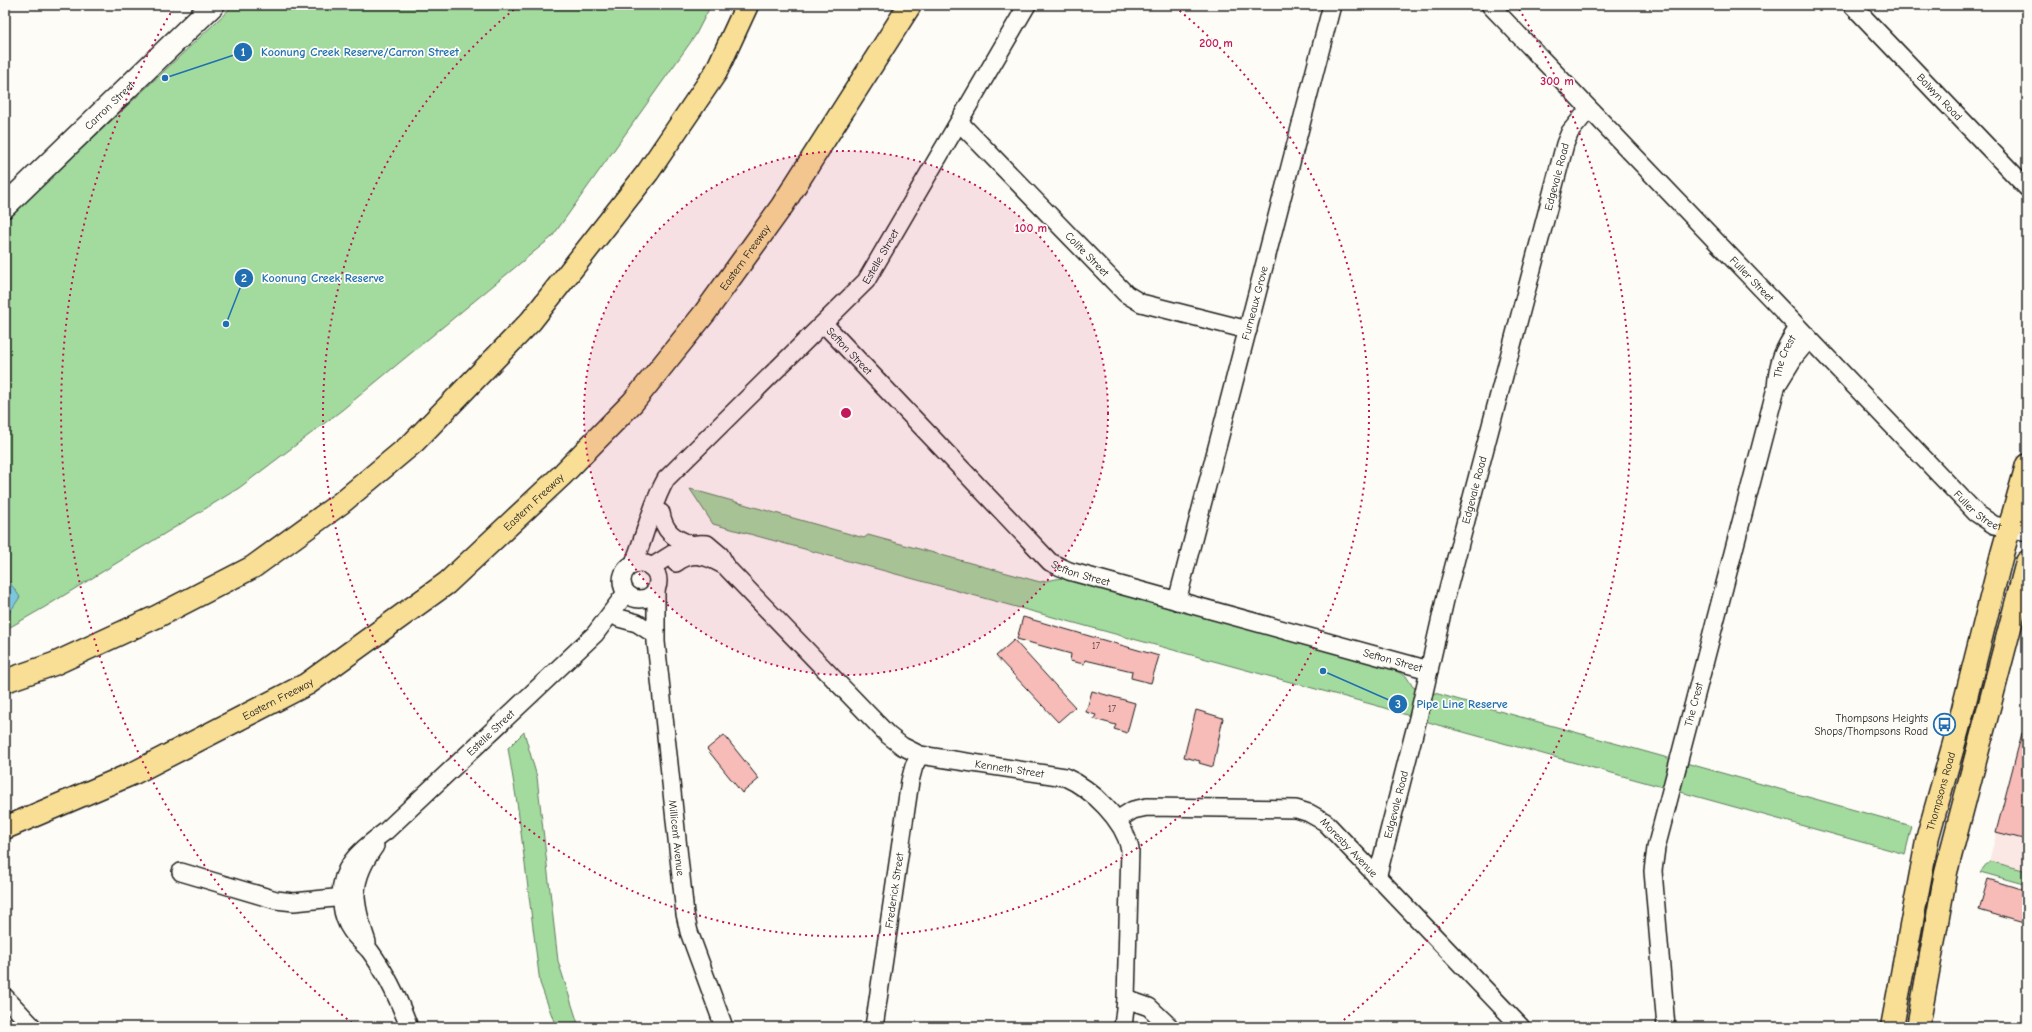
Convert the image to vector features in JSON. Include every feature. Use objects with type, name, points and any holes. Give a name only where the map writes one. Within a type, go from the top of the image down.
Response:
[{"type":"main road","points":[[5,681],[54,664],[156,617],[253,567],[341,503],[414,442],[531,321],[648,172],[716,72],[747,5]]},
{"type":"main road","name":"Eastern Freeway","points":[[5,828],[134,773],[307,684],[447,583],[561,476],[632,402],[704,314],[782,206],[910,5]]},
{"type":"main road","name":"Thompsons Road","points":[[1892,1027],[1928,836],[1958,729],[2002,554],[2018,531],[2027,465]]},
{"type":"main road","points":[[1918,1027],[1946,872],[2027,562]]},
{"type":"street","name":"Carron Street","points":[[5,206],[213,5]]},
{"type":"street","name":"Estelle Street","points":[[644,566],[660,489],[666,480],[866,281],[1027,5]]},
{"type":"street","name":"Furneaux Grove","points":[[1177,600],[1332,5]]},
{"type":"street","name":"Fuller Street","points":[[1490,5],[1976,513],[1988,522],[2018,531]]},
{"type":"street","name":"Balwyn Road","points":[[1852,5],[2027,188]]},
{"type":"street","name":"Edgevale Road","points":[[1377,878],[1419,714],[1445,600],[1565,144],[1570,132],[1589,109]]},
{"type":"street","name":"Colite Street","points":[[959,122],[1126,294],[1141,303],[1248,330]]},
{"type":"street","name":"Sefton Street","points":[[824,324],[1050,562],[1062,569],[1429,670]]},
{"type":"street","name":"The Crest","points":[[1666,1027],[1653,871],[1656,848],[1776,388],[1777,368],[1780,356],[1804,333]]},
{"type":"street","name":"Estelle Street","points":[[644,566],[661,513],[680,465]]},
{"type":"street","points":[[661,513],[665,526],[674,538],[690,544]]},
{"type":"street","points":[[644,566],[658,576],[657,586],[650,596],[635,597],[623,588],[624,572],[644,566],[690,544]]},
{"type":"street","name":"Kenneth Street","points":[[690,544],[707,544],[720,555],[728,569],[888,735],[902,746],[920,755],[1065,777],[1085,788],[1117,820],[1128,840],[1131,861],[1126,999],[1123,1027]]},
{"type":"street","name":"Kenneth Street","points":[[657,586],[676,563],[691,555],[707,557],[728,569]]},
{"type":"street","name":"Millicent Avenue","points":[[657,586],[655,638],[686,914],[689,932],[724,1027]]},
{"type":"street","name":"Estelle Street","points":[[594,634],[620,618],[635,597]]},
{"type":"street","name":"Estelle Street","points":[[347,897],[356,883],[360,870],[386,831],[635,597]]},
{"type":"street","name":"Millicent Avenue","points":[[635,597],[655,638]]},
{"type":"street","points":[[620,618],[637,622],[655,638]]},
{"type":"street","name":"Frederick Street","points":[[874,1027],[910,781],[914,766],[920,755]]},
{"type":"street","name":"Moresby Avenue","points":[[1117,820],[1133,810],[1147,807],[1296,810],[1309,813],[1325,822],[1521,1027]]},
{"type":"street","points":[[181,872],[276,900],[294,902],[347,897],[357,912],[370,951],[394,991],[409,1027]]},
{"type":"street","points":[[5,997],[33,1027]]},
{"type":"street","points":[[1126,999],[1149,1007],[1170,1027]]},
{"type":"shaded area","points":[[2027,719],[2027,871],[1989,861]]},
{"type":"green space","points":[[234,5],[711,5],[695,36],[552,237],[342,410],[239,488],[5,630],[5,221]]},
{"type":"green space","points":[[690,489],[864,538],[868,535],[1040,582],[1061,578],[1392,669],[1406,676],[1413,687],[1912,826],[1905,854],[1438,725],[1378,706],[713,524]]},
{"type":"green space","points":[[524,732],[537,777],[558,961],[579,1027],[556,1027],[540,983],[518,809],[508,748]]},
{"type":"green space","points":[[1989,861],[2027,871],[2027,885],[1980,872]]},
{"type":"water","points":[[5,576],[20,597],[5,619]]},
{"type":"building","points":[[1023,617],[1159,656],[1151,683],[1131,678],[1132,671],[1085,660],[1084,664],[1070,661],[1071,654],[1017,639]]},
{"type":"building","points":[[1014,640],[1075,707],[1058,722],[996,656]]},
{"type":"building","points":[[1092,691],[1135,703],[1127,733],[1114,729],[1116,725],[1094,719],[1096,715],[1086,712]]},
{"type":"building","points":[[1196,710],[1223,718],[1213,767],[1199,763],[1200,761],[1184,757]]},
{"type":"building","points":[[2022,733],[2027,734],[2027,840],[1996,832]]},
{"type":"building","points":[[724,735],[759,779],[742,793],[707,749]]},
{"type":"building","points":[[1988,879],[2027,891],[2027,924],[1979,910]]},
{"type":"place","name":"Koonung Creek Reserve/Carron Street","points":[[165,78]]},
{"type":"place","name":"Koonung Creek Reserve","points":[[226,324]]},
{"type":"place","name":"Pipe Line Reserve","points":[[1323,671]]},
{"type":"place","name":"Thompsons Heights Shops/Thompsons Road","points":[[1944,724]]}]
